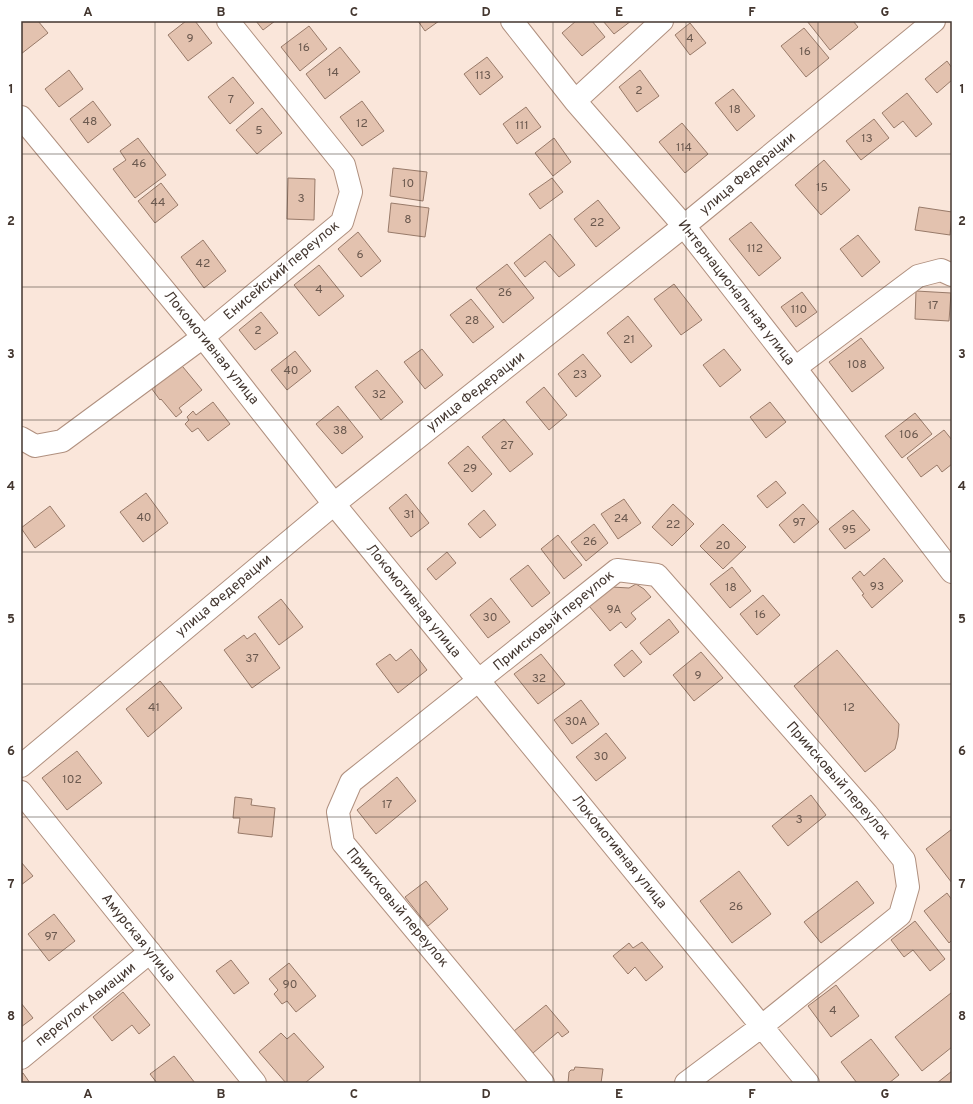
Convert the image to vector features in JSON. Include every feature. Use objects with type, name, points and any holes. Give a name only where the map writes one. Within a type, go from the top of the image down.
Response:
[{"type":"street","name":"Енисейский переулок","points":[[21,438],[36,446],[62,441],[203,337],[342,222],[351,192],[344,166],[228,21]]},
{"type":"street","name":"Интернациональная улица","points":[[512,21],[576,101],[684,226],[796,368],[952,572]]},
{"type":"street","points":[[576,101],[662,21]]},
{"type":"street","name":"улица Федерации","points":[[21,766],[334,504],[684,226],[934,21]]},
{"type":"street","name":"Локомотивная улица","points":[[21,117],[203,337],[334,504],[808,1083]]},
{"type":"street","points":[[796,368],[918,276],[941,270],[952,275]]},
{"type":"street","name":"Приисковый переулок","points":[[543,1083],[343,843],[338,812],[350,782],[617,570],[657,575],[868,814],[904,860],[908,887],[900,915],[762,1026],[686,1083]]},
{"type":"street","name":"Амурская улица","points":[[21,792],[255,1083]]},
{"type":"street","name":"переулок Авиации","points":[[21,1058],[150,952]]},
{"type":"building","points":[[21,21],[38,21],[48,33],[21,54]]},
{"type":"building","points":[[186,21],[195,21],[212,43],[188,61],[168,35]]},
{"type":"building","points":[[256,21],[275,21],[263,30]]},
{"type":"building","points":[[418,21],[439,21],[425,31]]},
{"type":"building","points":[[576,21],[592,21],[605,37],[582,56],[562,33]]},
{"type":"building","points":[[603,21],[631,21],[614,34]]},
{"type":"building","points":[[807,21],[853,21],[858,27],[830,50]]},
{"type":"building","points":[[690,23],[706,43],[690,55],[675,35]]},
{"type":"building","points":[[309,26],[327,49],[300,71],[281,47]]},
{"type":"building","points":[[804,28],[829,58],[806,77],[781,46]]},
{"type":"building","points":[[340,47],[360,72],[325,99],[306,74]]},
{"type":"building","points":[[487,57],[503,77],[480,95],[464,74]]},
{"type":"building","points":[[947,61],[952,68],[952,80],[937,93],[925,79]]},
{"type":"building","points":[[69,70],[83,89],[59,107],[45,89]]},
{"type":"building","points":[[640,70],[659,96],[637,112],[619,87]]},
{"type":"building","points":[[233,77],[254,103],[230,124],[208,97]]},
{"type":"building","points":[[733,89],[755,116],[737,131],[715,103]]},
{"type":"building","points":[[907,93],[932,124],[916,137],[903,121],[894,128],[882,113]]},
{"type":"building","points":[[93,101],[111,125],[88,143],[70,119]]},
{"type":"building","points":[[362,101],[384,131],[362,146],[340,117]]},
{"type":"building","points":[[526,107],[541,127],[517,144],[503,124]]},
{"type":"building","points":[[262,108],[282,133],[257,154],[236,130]]},
{"type":"building","points":[[874,119],[889,138],[861,160],[846,141]]},
{"type":"building","points":[[682,123],[708,154],[685,173],[659,142]]},
{"type":"building","points":[[138,138],[166,175],[135,198],[113,169],[126,160],[120,151]]},
{"type":"building","points":[[554,138],[571,162],[553,176],[535,153]]},
{"type":"building","points":[[824,160],[850,190],[821,215],[795,185]]},
{"type":"building","points":[[393,168],[427,172],[423,201],[390,196]]},
{"type":"building","points":[[288,178],[315,179],[314,220],[287,219]]},
{"type":"building","points":[[552,178],[563,192],[540,209],[529,194]]},
{"type":"building","points":[[161,183],[178,205],[155,223],[138,201]]},
{"type":"building","points":[[598,200],[620,228],[596,247],[574,219]]},
{"type":"building","points":[[391,203],[429,208],[425,237],[388,232]]},
{"type":"building","points":[[919,207],[952,212],[950,235],[915,230]]},
{"type":"building","points":[[751,222],[781,258],[759,276],[729,239]]},
{"type":"building","points":[[358,232],[381,261],[361,277],[338,249]]},
{"type":"building","points":[[550,234],[575,265],[559,277],[545,261],[525,277],[514,263]]},
{"type":"building","points":[[858,235],[880,262],[862,277],[840,249]]},
{"type":"building","points":[[203,240],[226,271],[204,288],[181,257]]},
{"type":"building","points":[[507,264],[534,298],[503,323],[476,288]]},
{"type":"building","points":[[319,265],[344,296],[319,316],[294,285]]},
{"type":"building","points":[[674,284],[702,320],[681,335],[654,299]]},
{"type":"building","points":[[916,291],[951,293],[949,321],[915,319]]},
{"type":"building","points":[[802,292],[817,312],[796,327],[781,307]]},
{"type":"building","points":[[471,299],[494,327],[473,343],[450,315]]},
{"type":"building","points":[[261,312],[278,333],[255,350],[239,330]]},
{"type":"building","points":[[628,316],[652,346],[631,363],[607,333]]},
{"type":"building","points":[[861,338],[884,368],[852,392],[829,362]]},
{"type":"building","points":[[422,349],[443,375],[425,389],[404,362]]},
{"type":"building","points":[[724,349],[741,370],[720,387],[703,365]]},
{"type":"building","points":[[295,351],[311,371],[287,390],[271,370]]},
{"type":"building","points":[[583,354],[601,376],[576,397],[558,374]]},
{"type":"building","points":[[173,355],[202,390],[179,408],[182,412],[176,417],[161,399],[160,400],[149,385]]},
{"type":"building","points":[[377,370],[403,402],[381,420],[355,387]]},
{"type":"building","points":[[544,387],[567,415],[549,430],[526,402]]},
{"type":"building","points":[[213,402],[230,424],[208,441],[198,428],[192,432],[185,424],[189,420],[187,417],[193,411],[196,415]]},
{"type":"building","points":[[770,402],[786,422],[766,438],[750,417]]},
{"type":"building","points":[[338,406],[363,437],[342,454],[316,424]]},
{"type":"building","points":[[915,413],[932,434],[902,458],[885,436]]},
{"type":"building","points":[[504,419],[533,454],[510,472],[482,437]]},
{"type":"building","points":[[944,430],[952,440],[952,464],[942,472],[937,465],[921,477],[907,458]]},
{"type":"building","points":[[468,446],[492,474],[472,492],[448,463]]},
{"type":"building","points":[[776,481],[786,493],[767,508],[757,496]]},
{"type":"building","points":[[146,493],[168,523],[143,542],[120,512]]},
{"type":"building","points":[[406,494],[429,523],[411,537],[389,508]]},
{"type":"building","points":[[624,499],[641,523],[618,539],[601,514]]},
{"type":"building","points":[[673,504],[694,524],[672,546],[652,527]]},
{"type":"building","points":[[803,504],[819,522],[794,543],[779,525]]},
{"type":"building","points":[[50,506],[65,526],[35,548],[21,528]]},
{"type":"building","points":[[484,510],[496,525],[480,538],[468,524]]},
{"type":"building","points":[[853,510],[870,530],[845,549],[829,529]]},
{"type":"building","points":[[594,524],[608,543],[586,561],[571,542]]},
{"type":"building","points":[[723,524],[746,547],[723,569],[700,546]]},
{"type":"building","points":[[558,535],[582,565],[564,579],[541,549]]},
{"type":"building","points":[[447,552],[456,563],[436,580],[427,569]]},
{"type":"building","points":[[884,558],[903,581],[872,608],[852,578],[860,571],[864,576]]},
{"type":"building","points":[[528,565],[550,593],[532,607],[510,579]]},
{"type":"building","points":[[732,567],[751,591],[730,608],[710,584]]},
{"type":"building","points":[[636,584],[644,589],[651,597],[631,613],[636,619],[626,628],[621,622],[610,631],[589,606],[612,587],[629,588]]},
{"type":"building","points":[[763,595],[780,615],[757,635],[740,614]]},
{"type":"building","points":[[491,598],[510,622],[488,638],[470,615]]},
{"type":"building","points":[[281,599],[303,627],[279,645],[258,617]]},
{"type":"building","points":[[669,619],[679,632],[650,655],[640,643]]},
{"type":"building","points":[[255,633],[280,668],[252,688],[224,650],[244,635],[247,639]]},
{"type":"building","points":[[411,649],[427,670],[398,693],[376,664],[390,654],[396,661]]},
{"type":"building","points":[[632,650],[642,662],[624,677],[614,665]]},
{"type":"building","points":[[837,650],[899,724],[895,749],[865,772],[794,686]]},
{"type":"building","points":[[701,652],[723,678],[694,701],[673,675]]},
{"type":"building","points":[[541,654],[565,684],[538,704],[514,674]]},
{"type":"building","points":[[160,681],[182,708],[148,737],[126,709]]},
{"type":"building","points":[[581,700],[599,724],[572,744],[554,720]]},
{"type":"building","points":[[606,733],[626,758],[596,781],[576,757]]},
{"type":"building","points":[[77,751],[102,783],[67,810],[42,778]]},
{"type":"building","points":[[397,777],[416,801],[376,834],[357,810]]},
{"type":"building","points":[[811,795],[826,815],[788,846],[772,826]]},
{"type":"building","points":[[235,797],[252,799],[251,805],[275,808],[272,837],[238,833],[240,818],[233,818]]},
{"type":"building","points":[[952,829],[952,883],[926,849]]},
{"type":"building","points":[[21,862],[33,876],[21,885]]},
{"type":"building","points":[[739,871],[771,914],[732,943],[700,901]]},
{"type":"building","points":[[426,881],[448,909],[428,926],[405,897]]},
{"type":"building","points":[[857,881],[874,903],[821,943],[804,922]]},
{"type":"building","points":[[947,893],[952,900],[952,940],[949,943],[924,911]]},
{"type":"building","points":[[54,914],[75,941],[49,961],[28,934]]},
{"type":"building","points":[[915,921],[945,959],[930,971],[913,950],[904,957],[891,940]]},
{"type":"building","points":[[642,942],[663,967],[646,981],[635,967],[628,974],[613,956],[629,943],[633,948]]},
{"type":"building","points":[[231,960],[249,983],[234,994],[216,971]]},
{"type":"building","points":[[289,963],[316,996],[296,1012],[287,1001],[282,1004],[274,994],[278,990],[269,979]]},
{"type":"building","points":[[836,985],[859,1016],[831,1037],[808,1006]]},
{"type":"building","points":[[123,992],[150,1025],[139,1034],[132,1025],[112,1041],[93,1017]]},
{"type":"building","points":[[951,993],[952,1047],[922,1071],[895,1037]]},
{"type":"building","points":[[21,1003],[33,1018],[21,1027]]},
{"type":"building","points":[[546,1005],[569,1032],[562,1037],[558,1032],[533,1053],[514,1031]]},
{"type":"building","points":[[281,1033],[287,1039],[294,1033],[324,1067],[305,1083],[286,1083],[259,1052]]},
{"type":"building","points":[[871,1039],[899,1075],[889,1083],[857,1083],[841,1062]]},
{"type":"building","points":[[174,1056],[195,1083],[157,1083],[150,1074]]},
{"type":"building","points":[[575,1067],[603,1069],[601,1083],[568,1083],[569,1072],[574,1070]]},
{"type":"building","points":[[952,1071],[952,1083],[937,1083]]},
{"type":"building","points":[[23,1073],[30,1083],[21,1083],[21,1074]]}]
